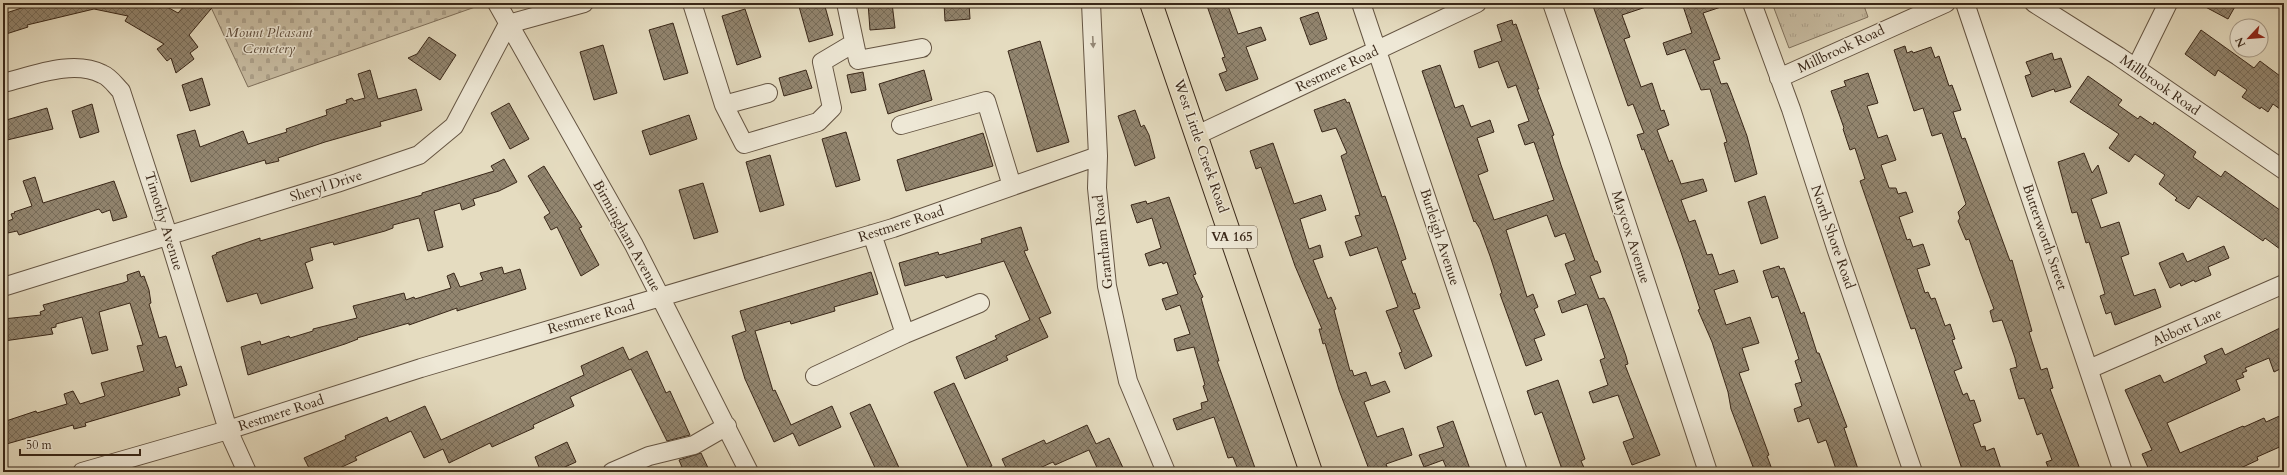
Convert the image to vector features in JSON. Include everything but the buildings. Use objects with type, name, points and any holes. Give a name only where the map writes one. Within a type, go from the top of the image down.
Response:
[{"type":"main road","name":"West Little Creek Road","points":[[1151,3],[1311,472]]},
{"type":"street","name":"Birmingham Avenue","points":[[497,3],[634,244],[750,472]]},
{"type":"street","points":[[508,24],[584,3]]},
{"type":"street","points":[[692,3],[724,105],[744,144],[818,122],[832,108],[822,62],[854,43]]},
{"type":"street","points":[[846,3],[858,60],[922,48]]},
{"type":"street","name":"Grantham Road","points":[[1091,3],[1098,156],[1097,188],[1107,286],[1128,381],[1166,472]]},
{"type":"street","name":"Burleigh Avenue","points":[[1362,3],[1518,472]]},
{"type":"street","name":"Restmere Road","points":[[1197,135],[1477,3]]},
{"type":"street","name":"Maycox Avenue","points":[[1552,3],[1604,153],[1708,472]]},
{"type":"street","name":"North Shore Road","points":[[1752,3],[1780,78],[1913,472]]},
{"type":"street","name":"Millbrook Road","points":[[1780,78],[1888,27],[1946,3]]},
{"type":"street","name":"Butterworth Street","points":[[1965,3],[2123,472]]},
{"type":"street","name":"Millbrook Road","points":[[2034,3],[2136,68],[2284,170]]},
{"type":"street","points":[[2136,68],[2168,3]]},
{"type":"street","name":"Sheryl Drive","points":[[3,287],[419,155],[454,126],[508,24]]},
{"type":"street","name":"Timothy Avenue","points":[[3,83],[72,68],[103,74],[120,90],[126,103],[168,235],[228,430],[247,472]]},
{"type":"street","points":[[724,105],[768,93]]},
{"type":"street","points":[[901,125],[986,101],[1012,186]]},
{"type":"street","name":"Restmere Road","points":[[82,472],[228,430],[421,368],[872,234],[1098,156]]},
{"type":"street","points":[[872,234],[905,334]]},
{"type":"street","name":"Abbott Lane","points":[[2089,369],[2284,284]]},
{"type":"street","points":[[815,376],[905,334],[980,303]]},
{"type":"street","points":[[612,472],[650,456],[694,445],[727,426]]},
{"type":"green space","name":"Mount Pleasant Cemetery","points":[[209,3],[477,3],[478,6],[248,87]]},
{"type":"green space","points":[[1772,3],[1863,3],[1868,17],[1789,48]]}]
